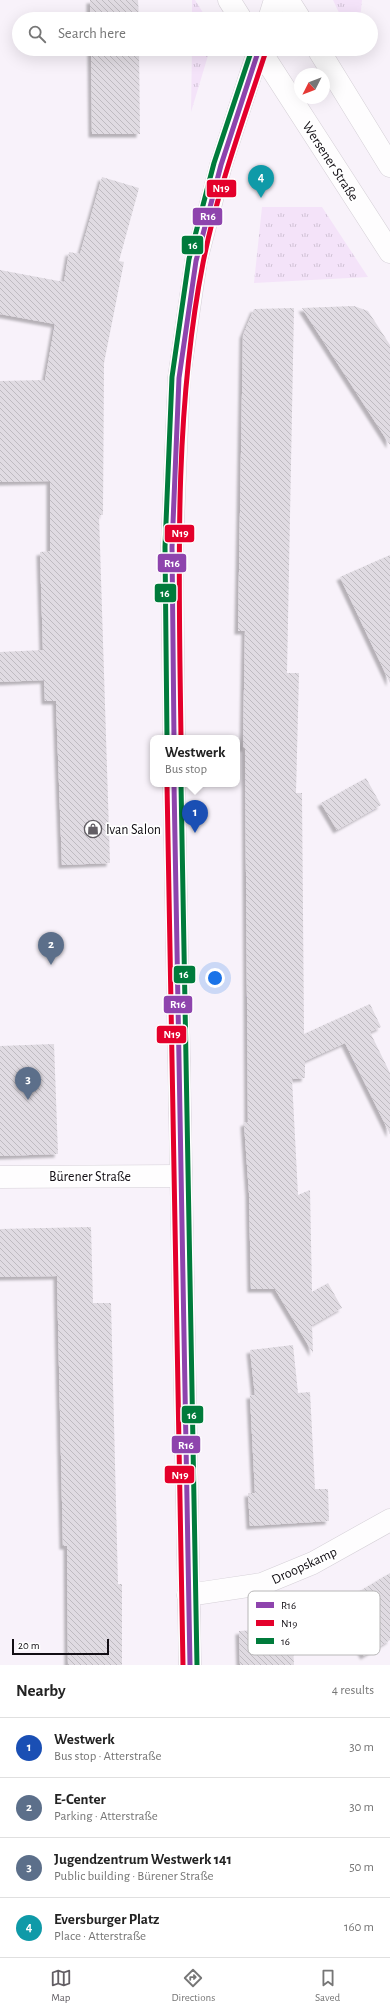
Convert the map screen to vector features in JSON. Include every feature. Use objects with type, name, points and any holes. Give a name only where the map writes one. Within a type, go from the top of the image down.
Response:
[{"type":"street","points":[[229,0],[237,12]]},
{"type":"street","points":[[271,12],[275,0]]},
{"type":"street","points":[[288,0],[296,12]]},
{"type":"street","points":[[174,735],[172,547],[179,378],[196,261],[221,165],[257,56]]},
{"type":"street","name":"Wersener Straße","points":[[264,56],[390,252]]},
{"type":"street","points":[[322,56],[390,166]]},
{"type":"street","points":[[174,787],[190,1665]]},
{"type":"street","name":"Bürener Straße","points":[[0,1177],[180,1176]]},
{"type":"street","name":"Droopskamp","points":[[188,1595],[262,1584],[313,1564],[390,1520]]},
{"type":"green space","points":[[192,0],[195,0],[203,12],[192,12]]},
{"type":"green space","points":[[333,0],[362,0],[361,12],[339,12]]},
{"type":"green space","points":[[192,56],[208,56],[191,112]]},
{"type":"green space","points":[[262,207],[322,207],[368,277],[254,283]]},
{"type":"building","points":[[90,0],[138,0],[139,12],[90,12]]},
{"type":"building","points":[[91,56],[139,56],[140,134],[92,134]]},
{"type":"building","points":[[102,177],[139,188],[119,261],[124,262],[104,363],[103,515],[99,515],[110,863],[62,865],[56,701],[45,701],[44,680],[0,682],[0,652],[43,650],[40,552],[50,551],[50,481],[0,482],[0,381],[45,380],[55,324],[0,314],[0,270],[64,282],[69,252],[80,254]]},
{"type":"building","points":[[354,306],[368,311],[390,345],[390,445],[302,308]]},
{"type":"building","points":[[294,308],[287,673],[299,673],[296,793],[302,793],[304,1034],[370,1004],[381,1027],[370,1032],[390,1073],[390,1134],[345,1043],[305,1061],[305,1078],[292,1079],[298,1195],[310,1190],[312,1292],[328,1283],[342,1308],[312,1325],[313,1353],[275,1289],[251,1289],[249,1193],[244,1123],[248,1122],[245,748],[243,748],[245,631],[238,631],[243,335],[254,309]]},
{"type":"building","points":[[390,555],[390,683],[340,577]]},
{"type":"building","points":[[366,778],[381,805],[337,830],[321,803]]},
{"type":"building","points":[[54,1044],[58,1154],[0,1156],[0,1046]]},
{"type":"building","points":[[91,1227],[93,1303],[111,1303],[118,1584],[122,1584],[122,1665],[68,1665],[67,1546],[63,1546],[57,1276],[0,1277],[0,1229]]},
{"type":"building","points":[[293,1345],[298,1393],[310,1392],[315,1489],[328,1489],[329,1521],[250,1526],[248,1493],[255,1493],[250,1395],[255,1395],[250,1350]]},
{"type":"building","points":[[390,1573],[390,1640],[380,1646],[380,1591],[360,1591]]},
{"type":"building","points":[[248,1630],[248,1655],[293,1655],[294,1665],[240,1665],[239,1631]]},
{"type":"transit line","name":"16","points":[[167,735],[165,547],[172,377],[189,259],[214,163],[250,56]]},
{"type":"transit line","name":"R16","points":[[174,735],[172,547],[179,378],[196,261],[221,165],[257,56]]},
{"type":"transit line","name":"N19","points":[[181,735],[179,619],[180,499],[182,439],[193,321],[203,263],[216,209],[231,156],[264,56]]},
{"type":"transit line","name":"N19","points":[[167,787],[183,1665]]},
{"type":"transit line","name":"R16","points":[[174,787],[190,1665]]},
{"type":"transit line","name":"16","points":[[181,787],[197,1665]]},
{"type":"place","name":"Eversburger Platz","points":[[261,198]]},
{"type":"place","name":"Ivan Salon","points":[[93,829]]},
{"type":"place","name":"Westwerk","points":[[195,833]]},
{"type":"place","name":"E-Center","points":[[51,965]]},
{"type":"place","name":"Jugendzentrum Westwerk 141","points":[[28,1100]]}]
